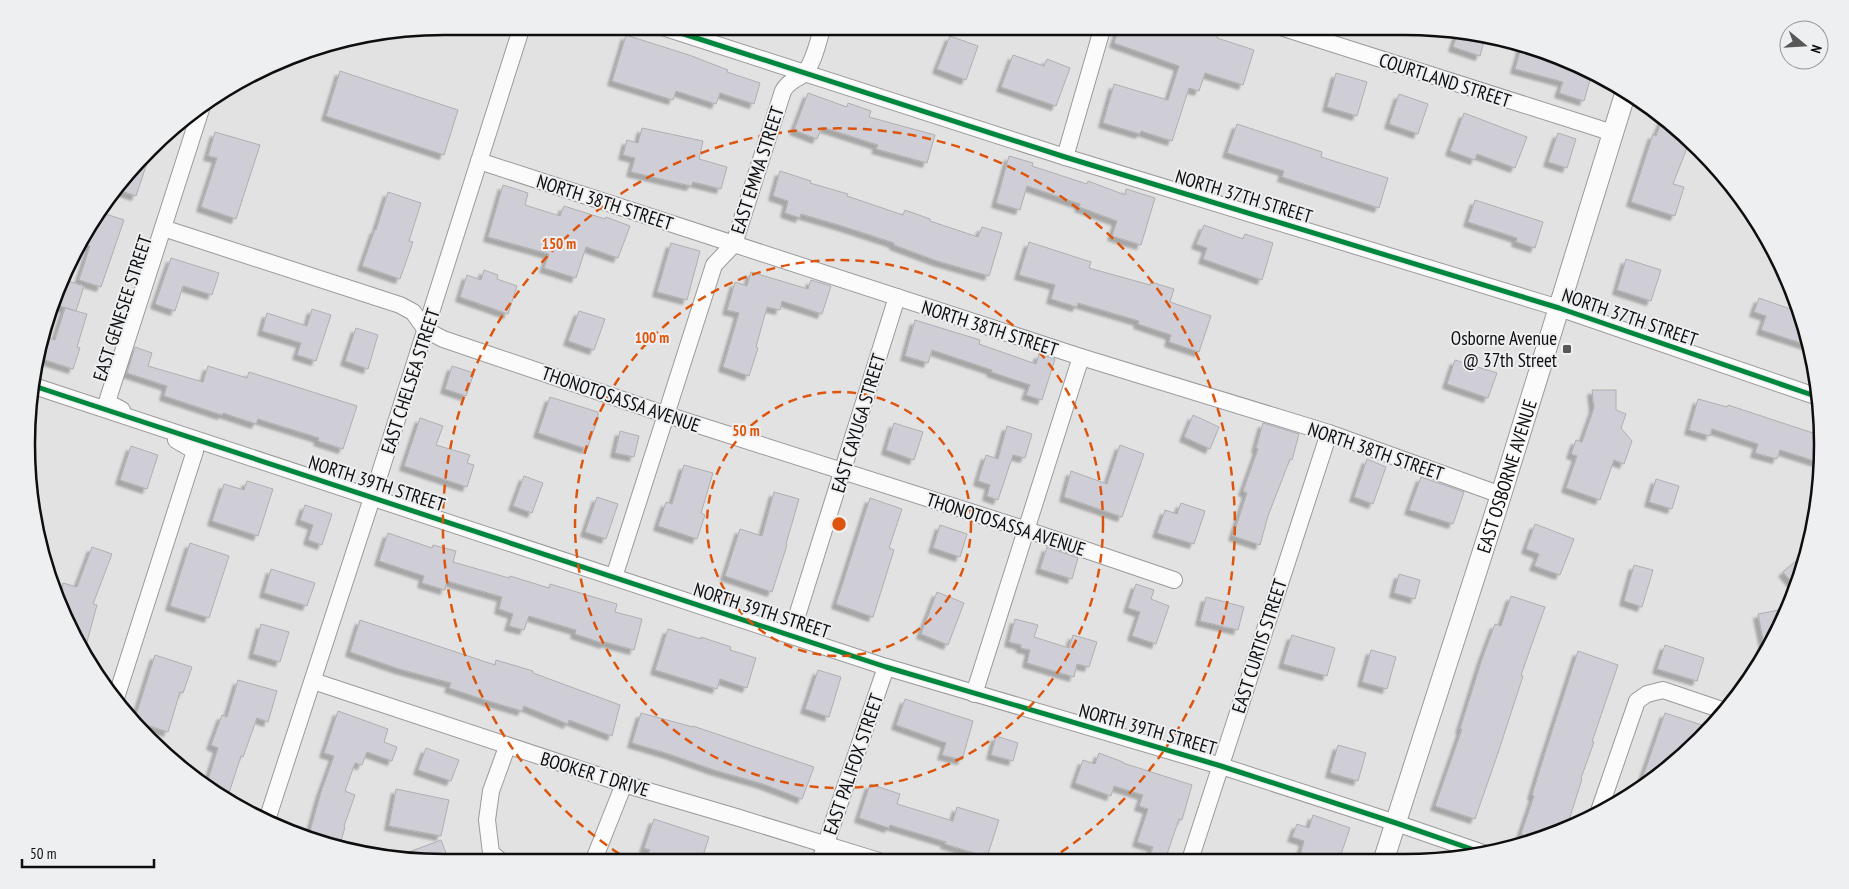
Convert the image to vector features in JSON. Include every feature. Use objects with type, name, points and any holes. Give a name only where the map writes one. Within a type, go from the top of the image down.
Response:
[{"type":"street","name":"EAST CHELSEA STREET","points":[[269,815],[426,330],[519,35]]},
{"type":"street","name":"NORTH 37TH STREET","points":[[687,35],[1065,156],[1559,308],[1810,394]]},
{"type":"street","points":[[806,73],[819,35]]},
{"type":"street","points":[[1065,156],[1100,35]]},
{"type":"street","name":"COURTLAND STREET","points":[[1305,35],[1613,133]]},
{"type":"street","name":"EAST EMMA STREET","points":[[614,577],[714,265],[734,244],[783,91],[788,82],[806,73]]},
{"type":"street","name":"EAST OSBORNE AVENUE","points":[[1386,854],[1501,495],[1624,99]]},
{"type":"street","name":"EAST GENESEE STREET","points":[[118,691],[195,451],[107,402],[198,118]]},
{"type":"street","name":"NORTH 38TH STREET","points":[[479,161],[1081,357],[1329,433],[1501,495]]},
{"type":"street","name":"THONOTOSASSA AVENUE","points":[[163,228],[400,305],[413,312],[426,330],[443,339],[1174,580]]},
{"type":"street","name":"EAST CAYUGA STREET","points":[[791,635],[898,297]]},
{"type":"street","points":[[974,694],[1081,357]]},
{"type":"street","name":"NORTH 39TH STREET","points":[[39,388],[886,667],[1220,766],[1469,848]]},
{"type":"street","name":"EAST CURTIS STREET","points":[[1192,854],[1329,433]]},
{"type":"street","name":"EAST PALIFOX STREET","points":[[822,854],[886,667]]},
{"type":"street","name":"BOOKER T DRIVE","points":[[313,681],[507,747],[855,854]]},
{"type":"street","points":[[1602,803],[1637,701],[1647,694],[1663,690],[1717,708]]},
{"type":"street","points":[[492,854],[487,820],[491,791],[507,747]]},
{"type":"street","points":[[596,854],[624,784]]},
{"type":"building","points":[[626,35],[689,55],[728,70],[727,72],[760,83],[754,104],[720,93],[716,104],[676,91],[673,100],[612,81]]},
{"type":"building","points":[[1117,35],[1218,35],[1217,38],[1254,50],[1243,85],[1205,73],[1199,91],[1189,88],[1172,141],[1141,131],[1140,134],[1103,123],[1114,84],[1168,100],[1179,66],[1114,43]]},
{"type":"building","points":[[950,36],[978,46],[966,80],[937,69]]},
{"type":"building","points":[[1456,39],[1484,43],[1480,56],[1453,47]]},
{"type":"building","points":[[1520,52],[1586,77],[1590,79],[1584,101],[1559,93],[1563,82],[1515,69]]},
{"type":"building","points":[[1013,55],[1044,66],[1047,59],[1070,68],[1056,106],[1001,87]]},
{"type":"building","points":[[340,71],[458,110],[444,155],[326,116]]},
{"type":"building","points":[[1336,73],[1367,82],[1357,116],[1327,107]]},
{"type":"building","points":[[808,93],[847,107],[848,103],[871,111],[869,117],[935,135],[927,163],[876,149],[878,145],[822,127],[817,139],[794,130]]},
{"type":"building","points":[[1399,94],[1428,104],[1418,134],[1389,124]]},
{"type":"building","points":[[1464,113],[1527,137],[1515,168],[1477,154],[1475,160],[1450,151]]},
{"type":"building","points":[[1237,124],[1322,152],[1321,157],[1388,178],[1379,208],[1282,177],[1284,171],[1227,153]]},
{"type":"building","points":[[1660,125],[1687,148],[1673,184],[1684,187],[1675,216],[1631,202],[1653,134],[1656,136]]},
{"type":"building","points":[[642,128],[703,141],[699,159],[727,167],[721,189],[693,182],[691,186],[631,172],[635,158],[623,155],[627,140],[638,143]]},
{"type":"building","points":[[215,132],[260,145],[236,219],[201,207],[217,158],[208,156]]},
{"type":"building","points":[[1558,133],[1576,139],[1567,168],[1548,162]]},
{"type":"building","points":[[1009,156],[1033,163],[1032,166],[1087,184],[1088,181],[1125,195],[1126,189],[1155,198],[1141,245],[1112,236],[1117,221],[1079,207],[1080,204],[1027,186],[1020,210],[996,203]]},
{"type":"building","points":[[147,164],[136,196],[123,192]]},
{"type":"building","points":[[780,171],[903,215],[905,210],[930,219],[930,221],[978,237],[982,227],[1002,233],[989,276],[937,261],[894,245],[894,243],[842,226],[801,214],[800,218],[785,213],[788,201],[773,196]]},
{"type":"building","points":[[503,185],[528,193],[525,205],[560,216],[564,206],[605,219],[606,217],[630,226],[618,258],[586,247],[576,278],[544,268],[549,254],[488,237]]},
{"type":"building","points":[[388,192],[421,203],[409,241],[413,242],[400,279],[362,266]]},
{"type":"building","points":[[1475,200],[1543,222],[1535,248],[1516,242],[1517,238],[1468,222]]},
{"type":"building","points":[[106,214],[124,220],[101,287],[79,280],[90,246],[87,245]]},
{"type":"building","points":[[1204,225],[1243,239],[1245,234],[1273,243],[1262,280],[1203,259],[1207,248],[1196,244]]},
{"type":"building","points":[[1029,242],[1091,262],[1089,268],[1150,285],[1151,282],[1174,289],[1170,302],[1211,316],[1199,352],[1169,342],[1171,335],[1138,324],[1139,321],[1078,303],[1077,307],[1051,299],[1055,285],[1019,275]]},
{"type":"building","points":[[671,243],[700,251],[687,300],[657,292]]},
{"type":"building","points":[[171,258],[219,273],[212,295],[183,286],[175,311],[155,304]]},
{"type":"building","points":[[1626,259],[1661,270],[1651,301],[1617,290]]},
{"type":"building","points":[[484,270],[498,275],[497,279],[517,286],[508,314],[460,297],[467,275],[481,280]]},
{"type":"building","points":[[751,272],[808,289],[811,280],[831,286],[822,314],[782,301],[780,310],[767,307],[756,347],[758,348],[749,376],[723,367],[739,313],[727,310],[735,282],[747,286]]},
{"type":"building","points":[[69,281],[84,286],[76,311],[60,306]]},
{"type":"building","points":[[1759,298],[1791,309],[1801,343],[1761,330],[1766,316],[1754,312]]},
{"type":"building","points":[[65,308],[87,314],[77,347],[80,348],[73,369],[44,360],[49,338],[55,340]]},
{"type":"building","points":[[312,309],[331,315],[316,361],[297,355],[301,343],[262,331],[267,313],[307,326]]},
{"type":"building","points":[[579,311],[605,319],[594,350],[568,341]]},
{"type":"building","points":[[915,320],[980,340],[979,344],[1036,364],[1039,354],[1055,359],[1042,400],[1026,395],[1030,385],[932,350],[928,363],[905,356]]},
{"type":"building","points":[[356,328],[378,335],[368,369],[345,361]]},
{"type":"building","points":[[135,347],[152,353],[148,366],[203,382],[208,366],[247,378],[249,372],[357,406],[343,449],[318,441],[319,438],[258,419],[256,424],[164,396],[167,386],[127,373]]},
{"type":"building","points":[[1455,360],[1497,373],[1488,398],[1447,384]]},
{"type":"building","points":[[452,366],[474,373],[466,396],[445,389]]},
{"type":"building","points":[[1592,390],[1616,390],[1616,410],[1626,414],[1621,428],[1632,441],[1624,464],[1614,460],[1600,500],[1566,488],[1577,456],[1571,454],[1576,440],[1582,442],[1594,408]]},
{"type":"building","points":[[550,397],[598,412],[598,418],[587,449],[538,433]]},
{"type":"building","points":[[1698,399],[1727,407],[1728,405],[1814,433],[1813,461],[1780,450],[1777,459],[1755,453],[1758,444],[1712,429],[1710,436],[1689,430]]},
{"type":"building","points":[[1193,415],[1219,427],[1210,449],[1184,437]]},
{"type":"building","points":[[420,418],[443,426],[436,445],[470,455],[467,463],[474,465],[467,487],[404,466]]},
{"type":"building","points":[[894,423],[923,432],[914,460],[886,450]]},
{"type":"building","points":[[1263,423],[1299,434],[1292,460],[1290,459],[1268,516],[1260,545],[1233,536],[1247,493],[1243,491],[1258,449],[1256,448]]},
{"type":"building","points":[[1007,426],[1032,434],[1025,458],[1013,455],[998,500],[987,496],[990,485],[978,481],[986,455],[998,459]]},
{"type":"building","points":[[620,431],[639,436],[634,457],[615,453]]},
{"type":"building","points":[[1120,445],[1144,454],[1122,517],[1064,497],[1071,471],[1107,484]]},
{"type":"building","points":[[131,446],[158,455],[147,489],[120,480]]},
{"type":"building","points":[[1367,459],[1386,467],[1373,504],[1354,497]]},
{"type":"building","points":[[684,465],[713,473],[701,513],[705,515],[697,539],[658,526],[666,502],[672,504]]},
{"type":"building","points":[[524,476],[543,483],[532,513],[513,506]]},
{"type":"building","points":[[1421,477],[1464,492],[1453,524],[1409,510]]},
{"type":"building","points":[[1656,479],[1679,486],[1672,509],[1649,502]]},
{"type":"building","points":[[247,481],[273,489],[258,536],[212,521],[224,484],[244,490]]},
{"type":"building","points":[[774,492],[799,499],[772,592],[725,576],[740,529],[762,536]]},
{"type":"building","points":[[597,497],[618,504],[606,539],[585,532]]},
{"type":"building","points":[[870,498],[902,509],[889,548],[894,550],[873,617],[836,604]]},
{"type":"building","points":[[1181,503],[1205,511],[1194,544],[1157,533],[1165,510],[1177,514]]},
{"type":"building","points":[[305,505],[332,514],[322,545],[308,540],[313,525],[300,520]]},
{"type":"building","points":[[1535,524],[1574,539],[1560,575],[1534,566],[1539,554],[1526,549]]},
{"type":"building","points":[[940,525],[967,534],[960,557],[933,548]]},
{"type":"building","points":[[388,533],[432,548],[433,545],[456,551],[453,562],[549,588],[550,584],[617,604],[615,612],[642,619],[634,650],[605,642],[605,644],[575,634],[576,630],[529,616],[524,630],[509,626],[513,614],[499,609],[502,597],[447,581],[445,590],[422,583],[424,576],[379,561]]},
{"type":"building","points":[[190,543],[229,556],[209,618],[170,606]]},
{"type":"building","points":[[92,547],[112,554],[93,604],[97,605],[87,643],[77,626],[62,589],[63,583],[77,587]]},
{"type":"building","points":[[1047,547],[1078,558],[1072,579],[1040,569]]},
{"type":"building","points":[[1797,561],[1790,581],[1783,572]]},
{"type":"building","points":[[1634,565],[1653,570],[1642,607],[1624,601]]},
{"type":"building","points":[[271,569],[315,583],[307,606],[264,593]]},
{"type":"building","points":[[1399,574],[1420,580],[1415,599],[1394,593]]},
{"type":"building","points":[[1136,584],[1154,590],[1151,599],[1169,606],[1156,644],[1132,636],[1140,612],[1128,608]]},
{"type":"building","points":[[937,592],[964,603],[948,645],[921,634]]},
{"type":"building","points":[[1511,596],[1545,607],[1475,819],[1435,806],[1462,729],[1460,729],[1482,659],[1495,624],[1501,626]]},
{"type":"building","points":[[1206,597],[1244,607],[1238,630],[1200,621]]},
{"type":"building","points":[[1779,610],[1763,641],[1758,614]]},
{"type":"building","points":[[1015,619],[1038,625],[1034,637],[1069,648],[1073,635],[1097,642],[1089,667],[1077,664],[1074,677],[1027,663],[1030,650],[1009,642]]},
{"type":"building","points":[[360,620],[495,665],[496,660],[533,671],[533,673],[620,705],[612,736],[569,720],[568,724],[524,706],[522,711],[485,700],[449,688],[451,683],[399,669],[350,652]]},
{"type":"building","points":[[261,624],[289,632],[280,662],[253,654]]},
{"type":"building","points":[[668,629],[701,639],[701,637],[731,647],[730,650],[756,658],[747,688],[720,679],[717,689],[655,670]]},
{"type":"building","points":[[1292,635],[1335,648],[1327,676],[1283,664]]},
{"type":"building","points":[[1665,645],[1704,658],[1697,681],[1657,669]]},
{"type":"building","points":[[1371,650],[1396,657],[1387,689],[1362,682]]},
{"type":"building","points":[[1578,651],[1618,665],[1592,742],[1594,742],[1569,819],[1525,835],[1521,834],[1534,796],[1532,795]]},
{"type":"building","points":[[155,655],[192,667],[183,693],[180,692],[168,732],[147,725],[136,714]]},
{"type":"building","points":[[818,670],[841,677],[829,717],[805,709]]},
{"type":"building","points":[[238,680],[277,691],[268,722],[257,718],[243,757],[241,756],[229,792],[208,779],[218,748],[211,745],[222,715],[227,717]]},
{"type":"building","points":[[905,699],[973,721],[962,760],[942,755],[946,743],[896,725]]},
{"type":"building","points":[[338,711],[388,729],[384,742],[397,747],[392,761],[367,752],[362,765],[355,763],[345,791],[355,795],[341,840],[310,831],[334,756],[324,753]]},
{"type":"building","points":[[641,713],[693,726],[814,767],[802,799],[763,784],[632,743]]},
{"type":"building","points":[[1665,713],[1702,725],[1675,752],[1643,777]]},
{"type":"building","points":[[996,736],[1018,743],[1013,761],[991,755]]},
{"type":"building","points":[[1338,745],[1366,753],[1358,781],[1330,773]]},
{"type":"building","points":[[426,748],[459,760],[451,781],[418,770]]},
{"type":"building","points":[[1099,753],[1123,763],[1192,785],[1182,820],[1179,819],[1167,854],[1150,854],[1153,847],[1137,842],[1148,809],[1139,806],[1143,795],[1114,786],[1111,796],[1075,783],[1083,760],[1095,764]]},
{"type":"building","points":[[870,784],[900,794],[897,804],[953,821],[957,807],[999,820],[988,854],[977,854],[945,844],[946,842],[890,825],[889,828],[859,818]]},
{"type":"building","points":[[396,789],[449,800],[441,836],[389,826]]},
{"type":"building","points":[[1313,815],[1350,828],[1341,854],[1300,854],[1304,841],[1292,837],[1297,824],[1309,828]]},
{"type":"building","points":[[654,819],[709,837],[704,854],[647,854],[650,850],[644,848]]},
{"type":"building","points":[[441,840],[446,854],[418,853],[409,852]]},
{"type":"cycle path","points":[[687,35],[1065,157],[1559,308],[1810,394]]},
{"type":"cycle path","points":[[39,388],[886,667],[1221,766],[1469,848]]},
{"type":"place","name":"Osborne Avenue @ 37th Street","points":[[1567,349]]}]
